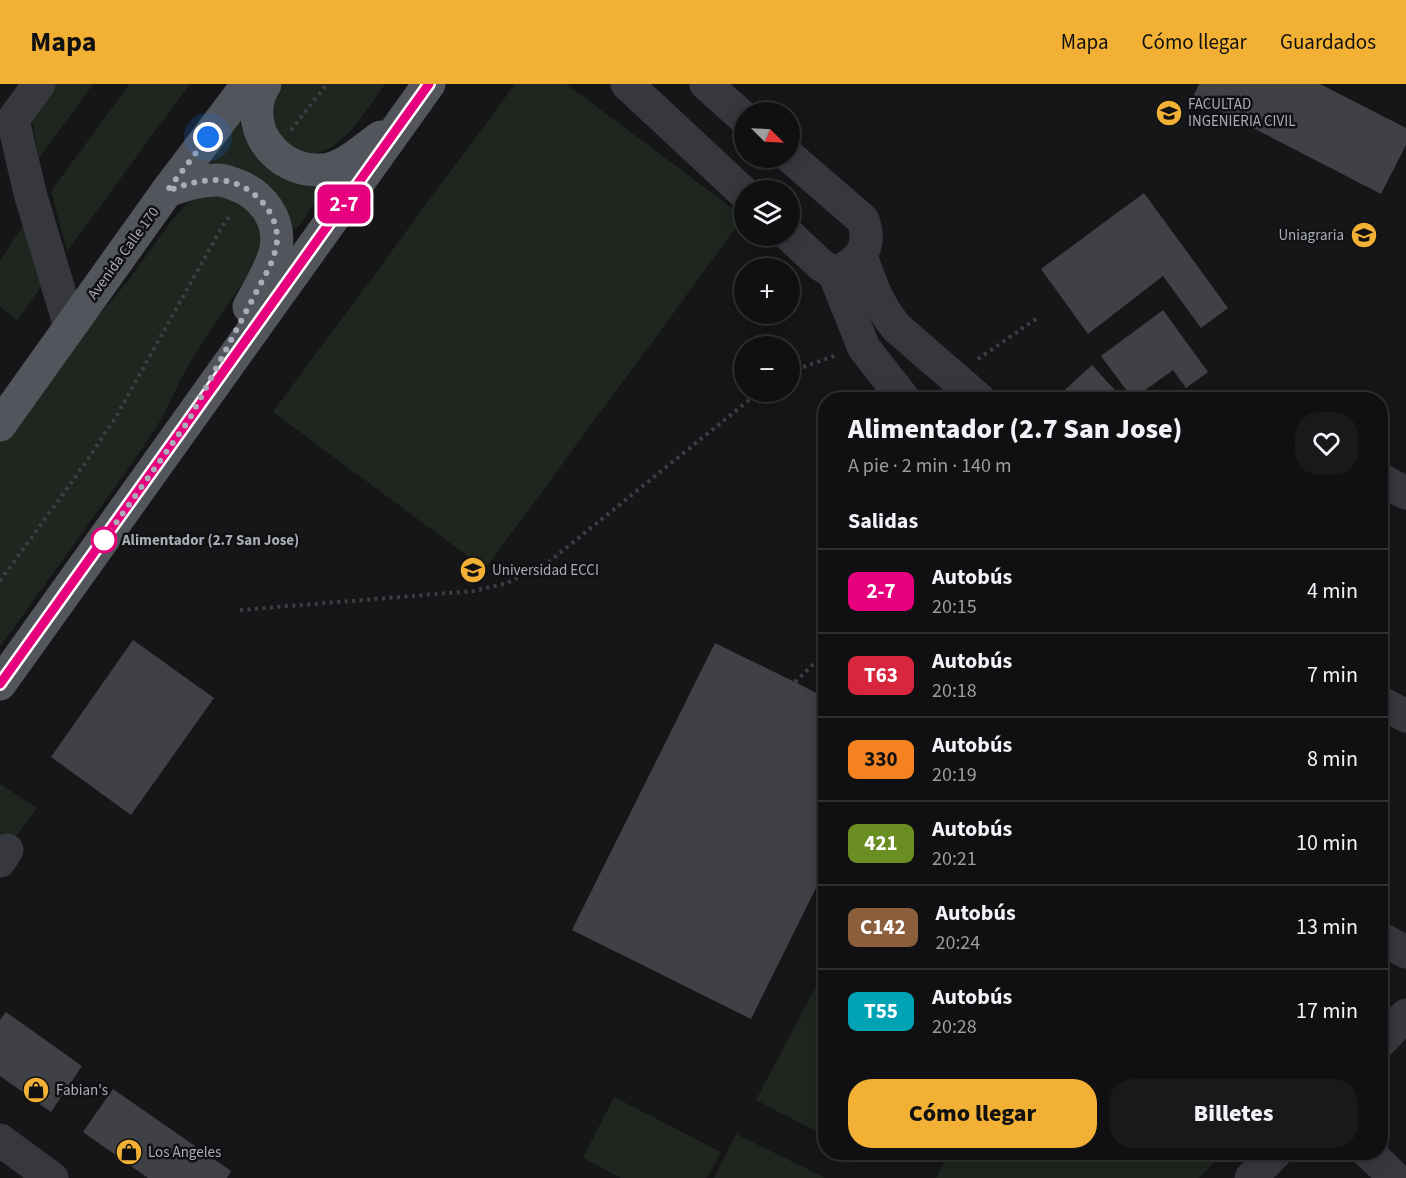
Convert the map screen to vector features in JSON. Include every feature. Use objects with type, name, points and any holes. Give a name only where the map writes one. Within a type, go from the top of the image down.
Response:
[{"type":"main road","name":"Avenida Calle 170","points":[[0,425],[167,191],[248,84]]},
{"type":"main road","points":[[265,84],[258,100],[257,116],[260,130],[274,154],[295,167],[321,171],[346,163],[403,122]]},
{"type":"main road","points":[[0,684],[429,84]]},
{"type":"main road","points":[[167,191],[192,182],[219,179],[249,189],[273,217],[277,237],[276,250],[270,266],[189,420]]},
{"type":"street","points":[[39,84],[13,120],[30,193],[70,327]]},
{"type":"street","points":[[627,84],[734,184]]},
{"type":"street","points":[[706,84],[734,109]]},
{"type":"street","points":[[800,166],[863,220],[866,229],[866,242],[861,255],[854,264],[834,273]]},
{"type":"street","points":[[800,246],[820,265],[834,273],[864,348],[899,392]]},
{"type":"street","points":[[861,255],[878,303],[887,317],[971,392]]},
{"type":"street","points":[[1388,483],[1406,493]]},
{"type":"street","points":[[1388,706],[1406,716]]},
{"type":"street","points":[[1388,942],[1406,952]]},
{"type":"street","points":[[1388,1034],[1406,1015]]},
{"type":"street","points":[[0,1140],[52,1178]]},
{"type":"street","points":[[1251,1178],[1268,1160]]},
{"type":"street","points":[[1376,1160],[1395,1178]]},
{"type":"path","points":[[274,154],[327,84]]},
{"type":"path","points":[[0,581],[84,465],[117,415],[223,225],[249,189]]},
{"type":"path","points":[[953,376],[1036,319]]},
{"type":"path","points":[[800,367],[864,348]]},
{"type":"path","points":[[240,610],[474,591],[507,583],[550,561],[747,402]]},
{"type":"path","points":[[795,682],[818,660]]},
{"type":"shaded area","points":[[48,84],[93,84],[39,158],[30,110]]},
{"type":"shaded area","points":[[130,84],[190,84],[67,251],[51,191]]},
{"type":"shaded area","points":[[271,84],[385,84],[347,135],[321,152],[307,153],[288,147],[272,128]]},
{"type":"shaded area","points":[[515,84],[566,84],[734,210],[734,231],[485,569],[273,412]]},
{"type":"shaded area","points":[[239,120],[245,139],[256,154],[329,183],[296,228],[293,228],[276,193],[262,180],[239,168],[205,161]]},
{"type":"shaded area","points":[[210,192],[250,206],[263,236],[257,261],[185,371],[162,418],[133,462],[0,647],[0,439],[68,352],[128,281],[172,220],[190,200]]},
{"type":"shaded area","points":[[23,226],[41,287],[17,320],[0,307],[0,260]]},
{"type":"shaded area","points":[[0,784],[37,808],[0,857]]},
{"type":"shaded area","points":[[818,982],[818,1132],[756,1100]]},
{"type":"shaded area","points":[[614,1097],[721,1152],[707,1178],[621,1178],[583,1158]]},
{"type":"shaded area","points":[[736,1134],[825,1178],[714,1178]]},
{"type":"shaded area","points":[[946,1160],[1216,1160],[1199,1178],[936,1178]]},
{"type":"building","points":[[1199,84],[1320,84],[1406,128],[1406,145],[1381,194],[1193,97]]},
{"type":"building","points":[[1144,193],[1228,308],[1201,328],[1163,276],[1088,334],[1041,269]]},
{"type":"building","points":[[1163,310],[1208,372],[1186,388],[1173,370],[1143,392],[1128,392],[1101,356]]},
{"type":"building","points":[[1092,365],[1117,392],[1063,392]]},
{"type":"building","points":[[133,640],[214,698],[131,815],[51,757]]},
{"type":"building","points":[[715,643],[818,694],[818,884],[751,1019],[572,930]]},
{"type":"building","points":[[6,1012],[82,1066],[51,1112],[0,1076],[0,1020]]},
{"type":"building","points":[[113,1089],[231,1171],[227,1178],[148,1178],[83,1132]]},
{"type":"bus line","name":"2-7","points":[[0,684],[429,84]]},
{"type":"place","name":"FACULTAD INGENIERIA CIVIL","points":[[1169,113]]},
{"type":"place","name":"Uniagraria","points":[[1364,235]]},
{"type":"place","name":"Alimentador (2.7 San Jose)","points":[[104,540]]},
{"type":"place","name":"Universidad ECCI","points":[[473,570]]},
{"type":"place","name":"Fabian's","points":[[36,1090]]},
{"type":"place","name":"Los Angeles","points":[[129,1152]]},
{"type":"route","points":[[104,540],[189,420],[270,266],[276,250],[277,237],[273,217],[249,189],[219,179],[192,182],[167,191],[208,137]]}]
